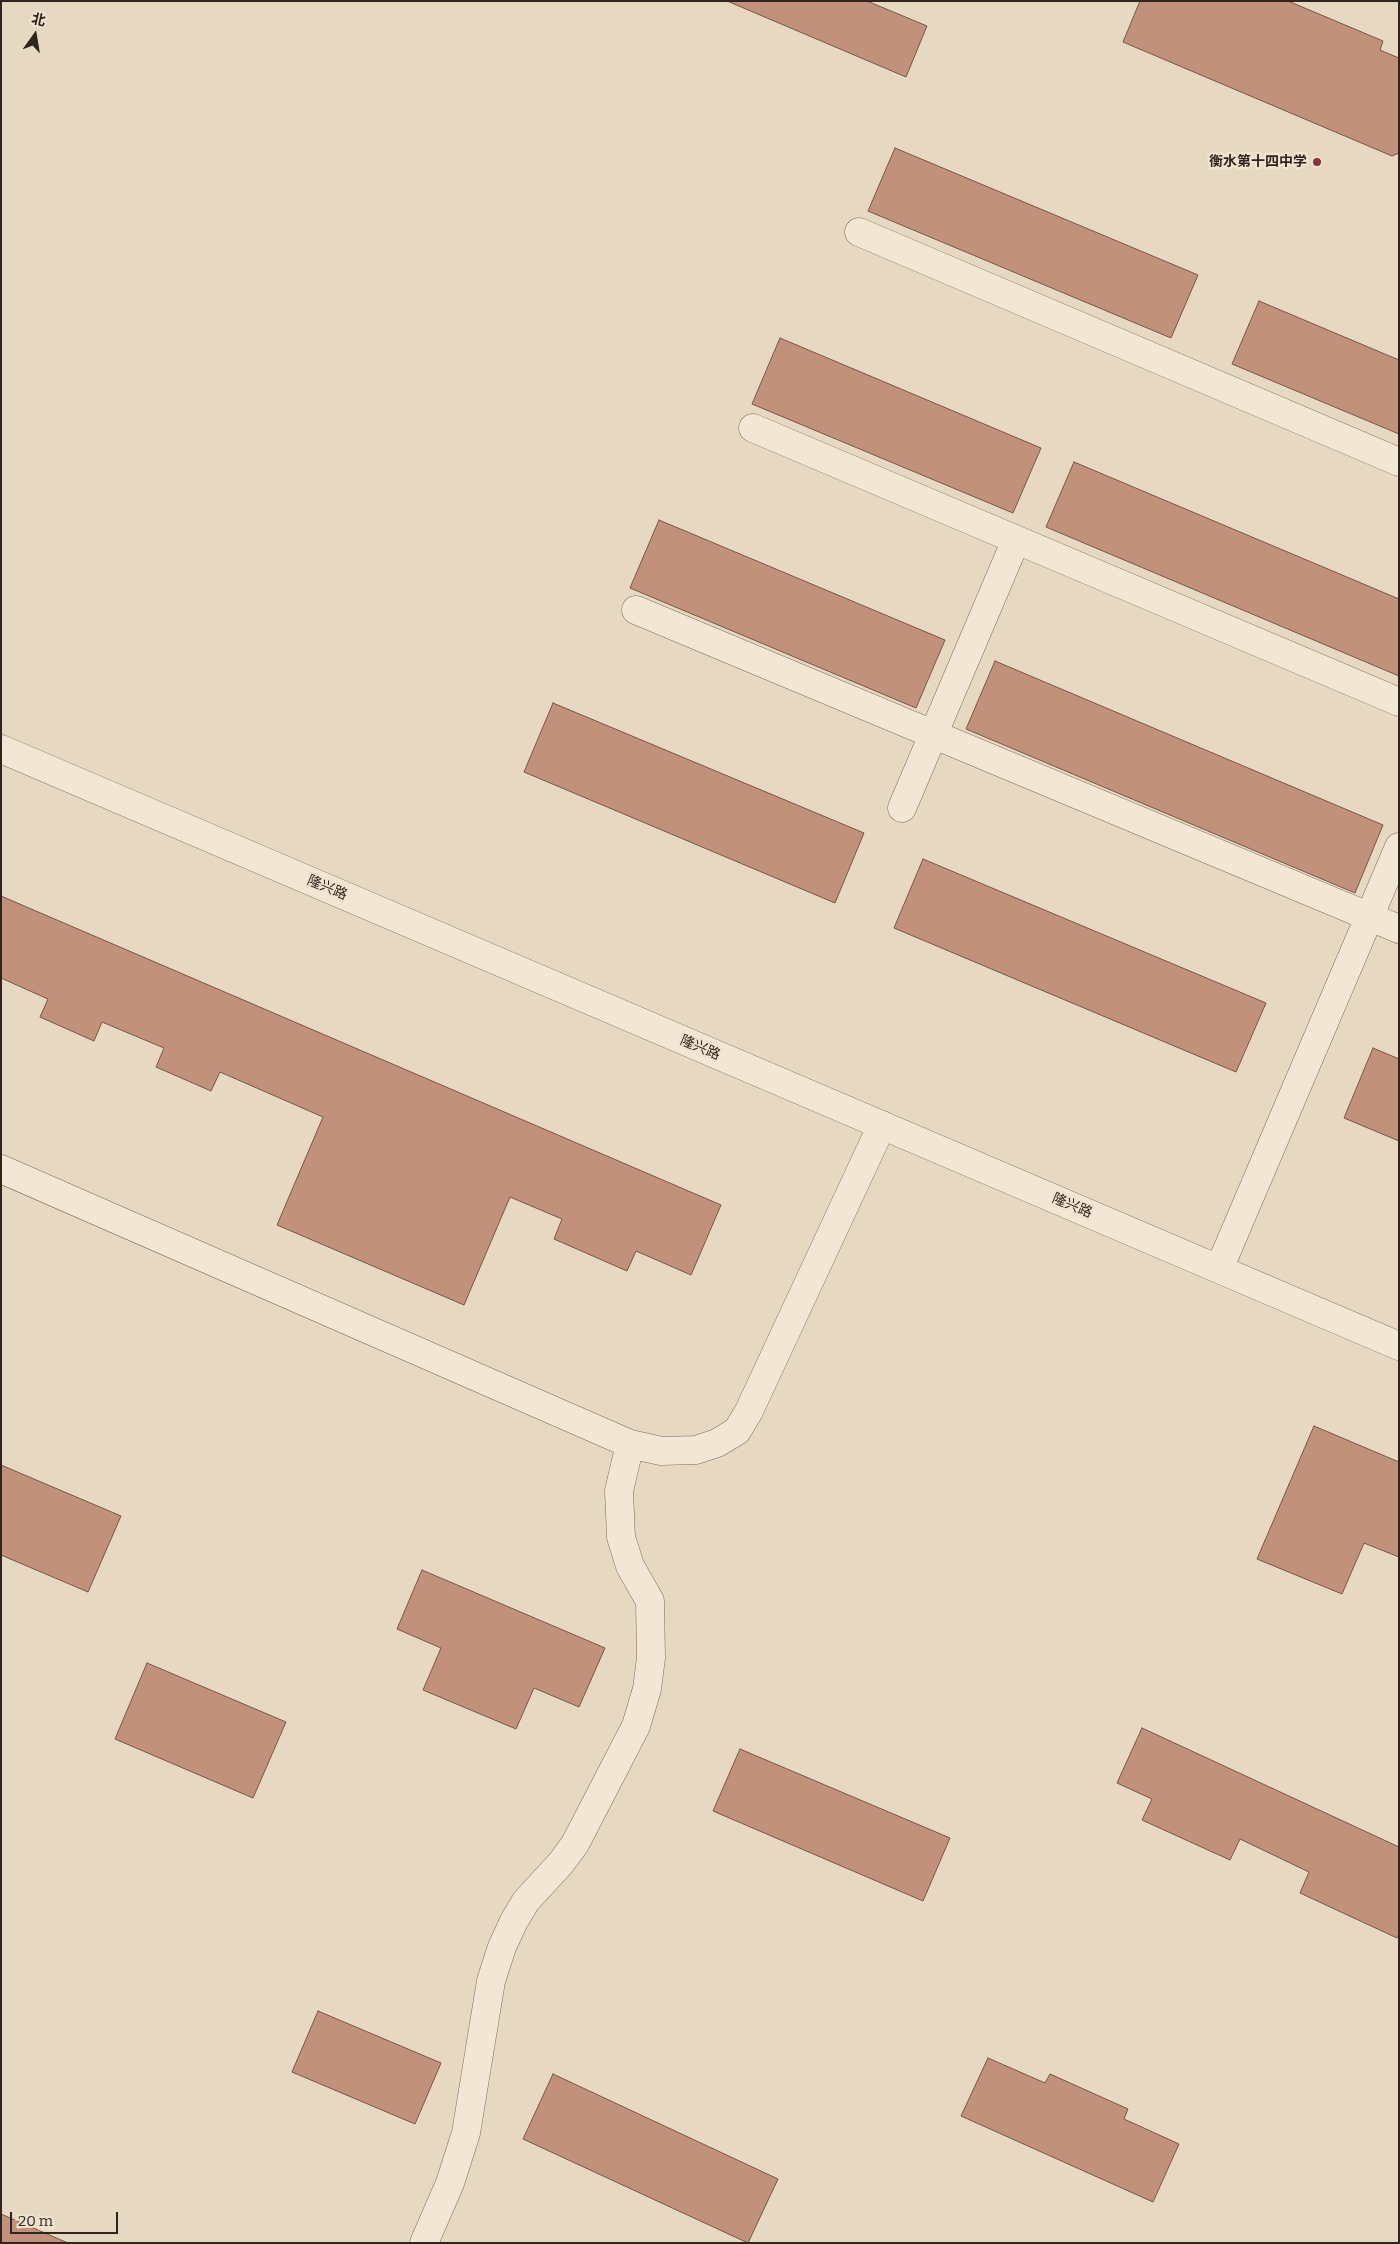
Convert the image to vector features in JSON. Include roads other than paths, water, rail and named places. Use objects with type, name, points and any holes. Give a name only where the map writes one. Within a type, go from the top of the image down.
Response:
[{"type":"street","points":[[858,232],[1399,462]]},
{"type":"street","points":[[753,428],[1399,702]]},
{"type":"street","points":[[902,808],[1016,540]]},
{"type":"street","points":[[636,610],[1399,929]]},
{"type":"street","name":"隆兴路","points":[[1,749],[1399,1346]]},
{"type":"street","points":[[1219,1269],[1399,847]]},
{"type":"street","points":[[1,1169],[630,1444],[661,1450],[696,1450],[717,1443],[737,1431],[749,1411],[882,1125]]},
{"type":"street","points":[[424,2243],[450,2183],[466,2133],[491,1981],[502,1947],[526,1901],[561,1863],[575,1844],[636,1726],[647,1689],[651,1658],[650,1601],[630,1566],[621,1537],[619,1491],[630,1444]]},
{"type":"place","name":"衡水第十四中学","points":[[1317,162]]}]
